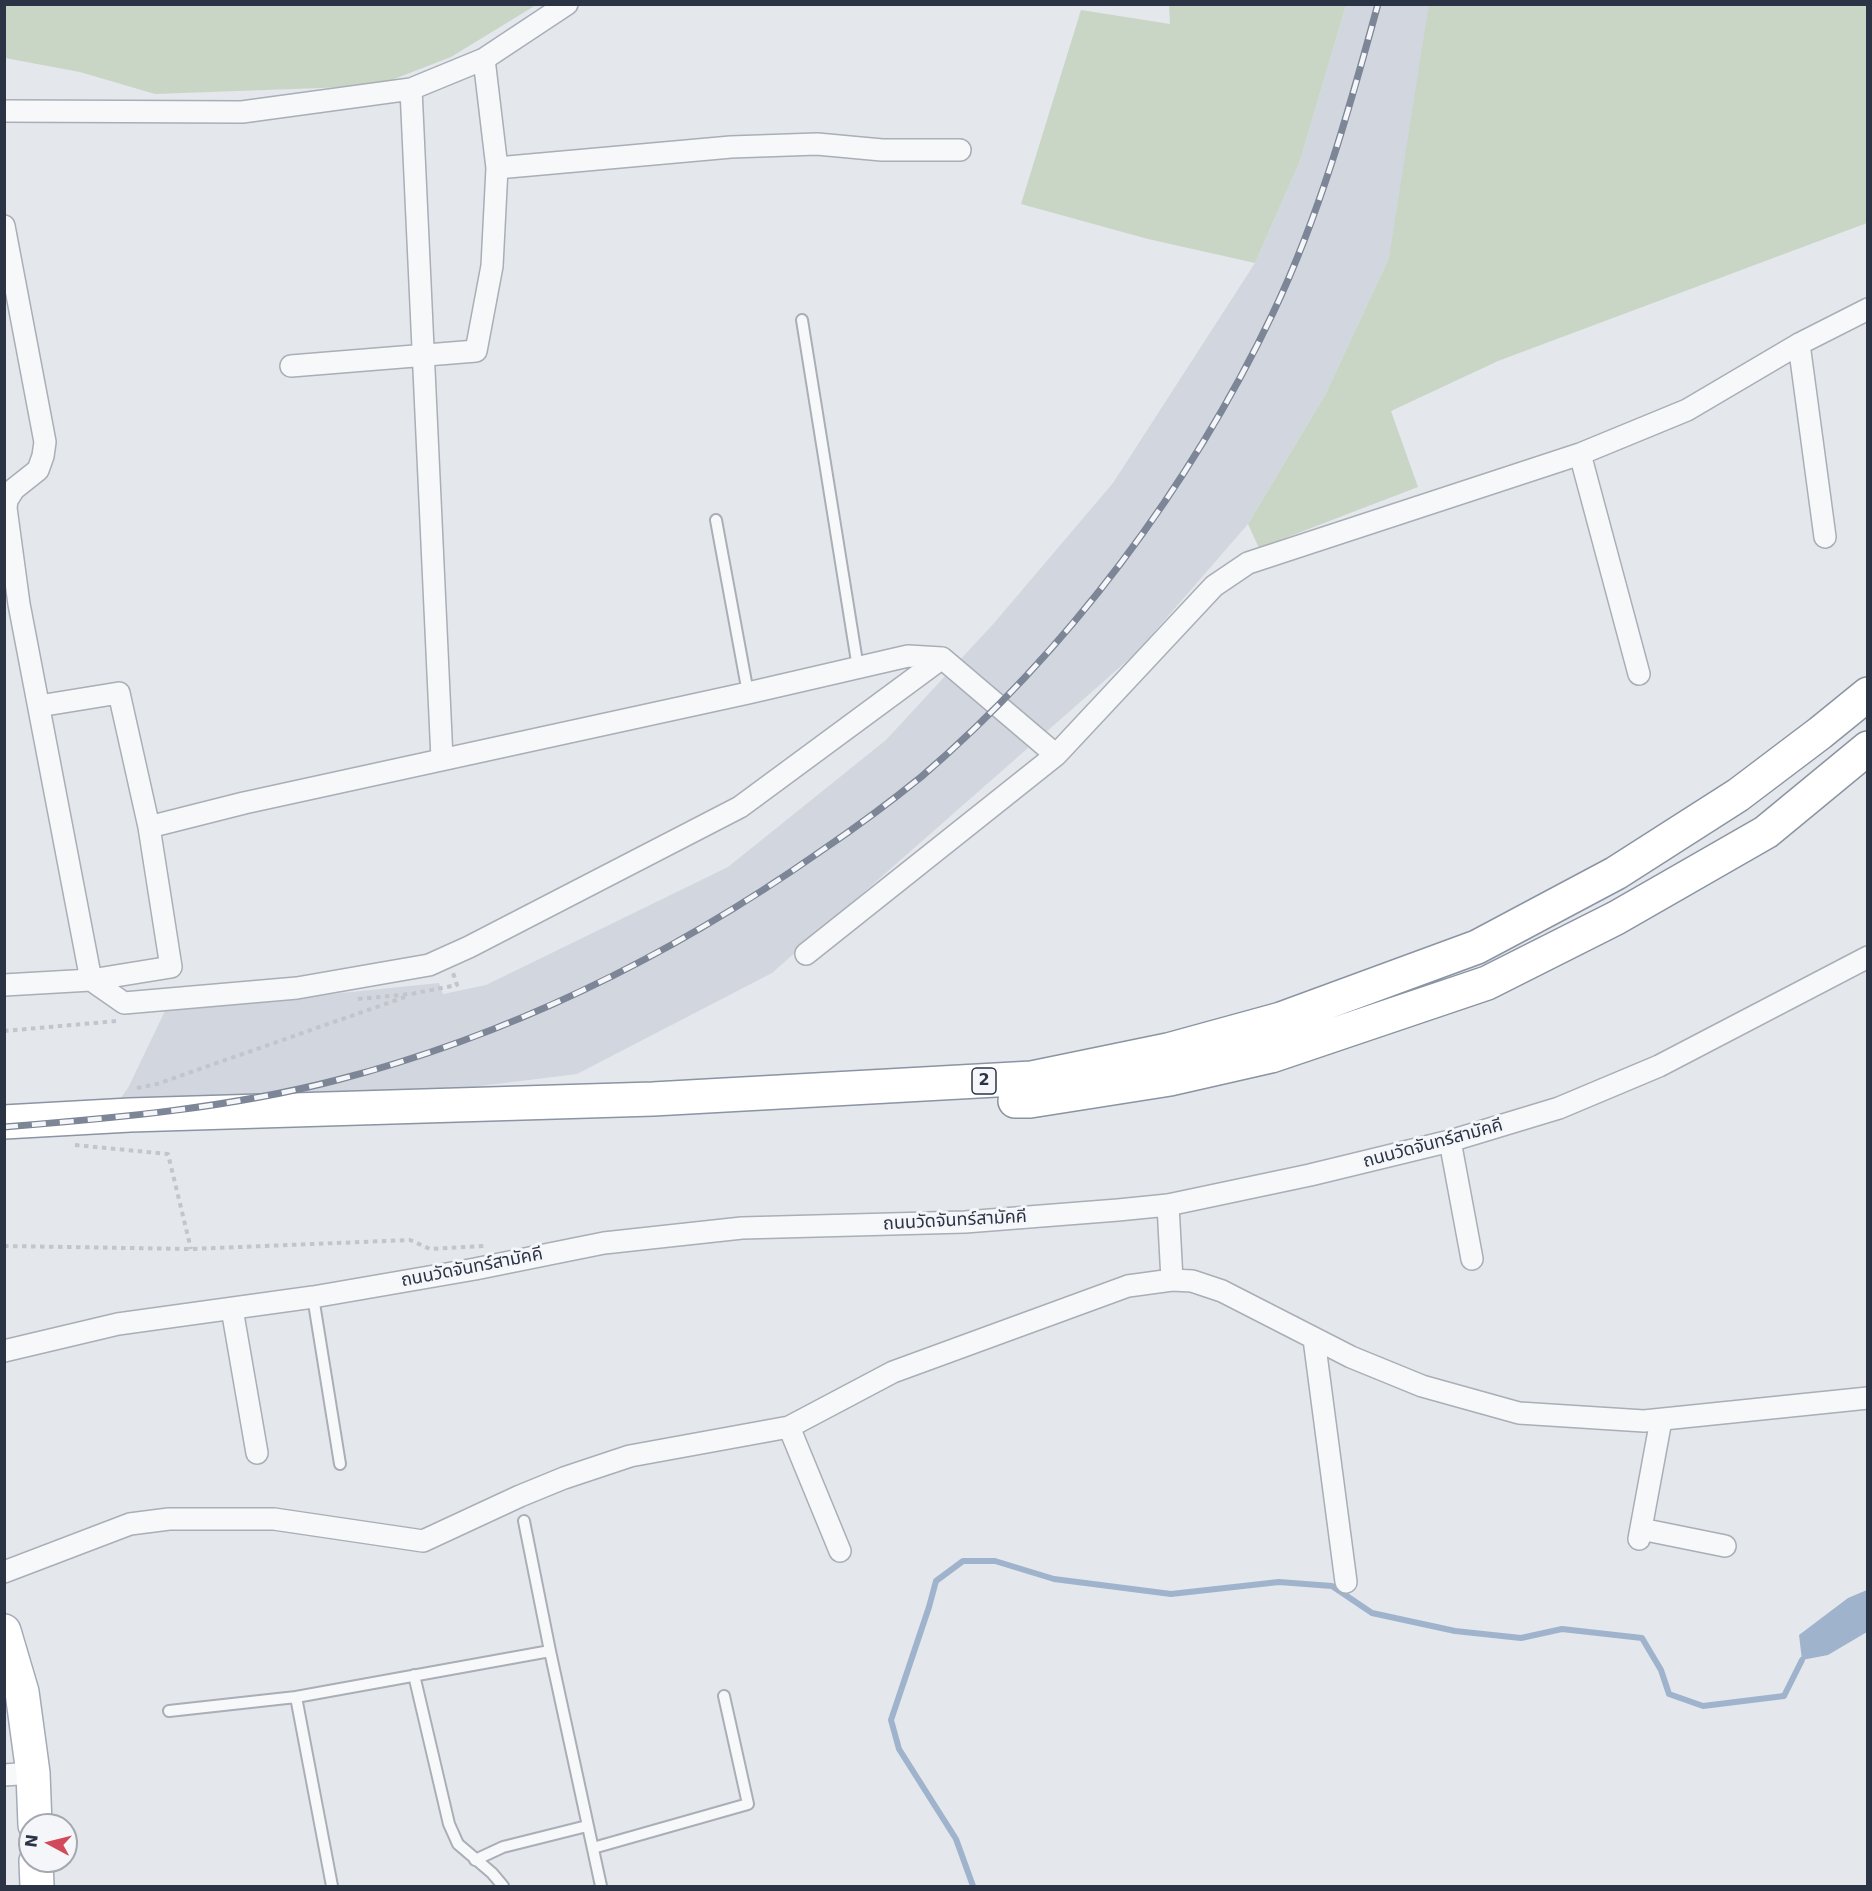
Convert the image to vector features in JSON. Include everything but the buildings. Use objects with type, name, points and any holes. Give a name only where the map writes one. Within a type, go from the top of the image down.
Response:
[{"type":"main road","name":"2","points":[[4,1122],[130,1115],[653,1099],[1032,1078],[1168,1050],[1281,1019],[1477,947],[1616,873],[1738,795],[1820,734],[1868,694]]},
{"type":"main road","name":"2","points":[[4,1132],[1030,1101],[1170,1079],[1271,1056],[1487,983],[1616,918],[1766,832],[1868,748]]},
{"type":"main road","points":[[4,1632],[22,1692],[19,1774],[31,1813]]},
{"type":"street","points":[[4,111],[242,112],[411,89],[484,59],[567,4]]},
{"type":"street","points":[[291,366],[476,351],[492,266],[497,168],[484,59]]},
{"type":"street","points":[[411,89],[442,759]]},
{"type":"street","points":[[497,168],[731,147],[818,144],[882,150],[960,150]]},
{"type":"street","points":[[4,226],[45,442],[44,456],[38,470],[15,489],[7,500],[6,508],[19,604],[91,980],[124,1003],[297,987],[429,965],[470,947],[740,807],[942,658]]},
{"type":"street","points":[[806,954],[1056,755],[1214,586],[1248,563],[1580,454],[1687,410],[1799,344],[1868,309]]},
{"type":"street","points":[[1799,344],[1825,537]]},
{"type":"street","points":[[1580,454],[1639,674]]},
{"type":"street","points":[[149,827],[244,803],[908,656],[942,658],[1056,755]]},
{"type":"street","points":[[4,985],[91,980],[171,968],[149,827],[119,693],[39,706]]},
{"type":"street","name":"ถนนวัดจันทร์สามัคคี","points":[[4,1351],[118,1324],[313,1297],[475,1269],[604,1243],[742,1228],[965,1222],[1168,1205],[1310,1175],[1450,1141],[1559,1108],[1659,1066],[1868,957]]},
{"type":"street","points":[[1450,1141],[1472,1259]]},
{"type":"street","points":[[1168,1205],[1172,1280]]},
{"type":"street","points":[[4,1572],[130,1524],[170,1519],[274,1519],[423,1541],[520,1496],[630,1455],[789,1427],[893,1372],[1128,1286],[1172,1280],[1192,1281],[1222,1291],[1351,1357],[1422,1386],[1519,1413],[1661,1420],[1868,1398]]},
{"type":"street","points":[[232,1309],[257,1453]]},
{"type":"street","points":[[1314,1339],[1346,1582]]},
{"type":"street","points":[[1661,1420],[1640,1534],[1725,1546]]},
{"type":"street","points":[[789,1427],[840,1551]]},
{"type":"lane","points":[[802,320],[858,668]]},
{"type":"lane","points":[[717,520],[747,693]]},
{"type":"lane","points":[[313,1297],[340,1464]]},
{"type":"lane","points":[[524,1521],[601,1887]]},
{"type":"lane","points":[[169,1711],[296,1697],[550,1651]]},
{"type":"lane","points":[[414,1675],[449,1824],[458,1844],[492,1873],[503,1887]]},
{"type":"lane","points":[[592,1848],[748,1804],[724,1696]]},
{"type":"lane","points":[[296,1697],[332,1887]]},
{"type":"lane","points":[[475,1860],[503,1848],[587,1826]]},
{"type":"path","points":[[134,1088],[158,1084],[411,994]]},
{"type":"path","points":[[75,1145],[168,1154],[191,1249]]},
{"type":"path","points":[[4,1246],[191,1249],[410,1240],[430,1250],[489,1245]]},
{"type":"shaded area","points":[[1346,5],[1462,5],[1389,258],[1325,395],[1248,524],[1136,653],[772,973],[577,1074],[383,1098],[112,1110],[128,1088],[165,1011],[439,983],[443,994],[486,985],[728,867],[886,740],[995,622],[1113,483],[1255,263],[1300,161]]},
{"type":"green space","points":[[1429,4],[1867,5],[1867,223],[1498,361],[1391,411],[1418,487],[1259,548],[1248,524],[1325,395],[1389,258]]},
{"type":"green space","points":[[4,5],[536,5],[451,57],[376,86],[155,94],[80,72],[5,58]]},
{"type":"green space","points":[[1169,5],[1346,5],[1300,161],[1255,263],[1148,239],[1021,204],[1081,10],[1170,24]]},
{"type":"water","points":[[1867,1590],[1867,1632],[1828,1655],[1802,1660],[1799,1635],[1848,1598]]},
{"type":"waterway","points":[[973,1886],[956,1839],[899,1749],[891,1720],[936,1581],[963,1561],[995,1561],[1054,1579],[1171,1594],[1279,1582],[1332,1586],[1372,1613],[1455,1631],[1521,1638],[1562,1629],[1642,1638],[1661,1670],[1669,1694],[1703,1706],[1784,1696],[1802,1660]]},
{"type":"railway","points":[[4,1127],[130,1116],[255,1098],[337,1080],[465,1040],[589,987],[708,924],[834,842],[921,777],[975,728],[1075,621],[1121,563],[1164,503],[1204,441],[1240,378],[1290,276],[1332,161],[1378,4]]}]
